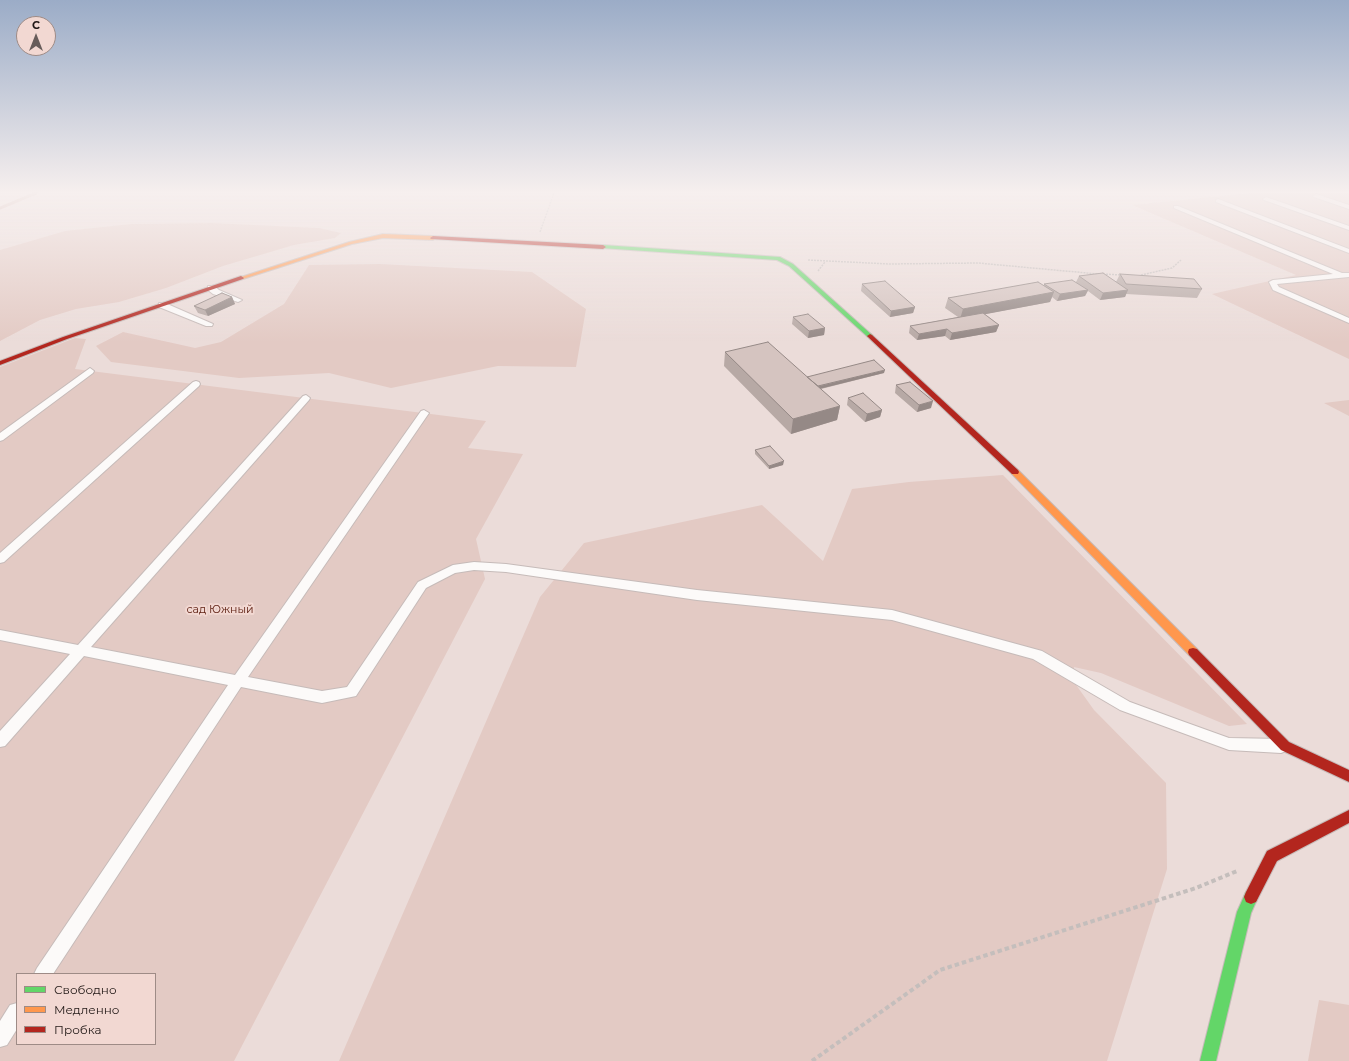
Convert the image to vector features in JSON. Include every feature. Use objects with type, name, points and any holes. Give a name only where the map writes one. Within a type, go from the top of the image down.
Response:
[{"type":"street","points":[[0,363],[65,338],[211,288],[353,243]]},
{"type":"street","points":[[490,243],[708,252],[778,258],[791,265],[893,357],[1027,483],[1285,746],[1349,776]]},
{"type":"street","points":[[1208,1061],[1244,912],[1272,856],[1349,816]]},
{"type":"lane","points":[[1265,243],[1346,275]]},
{"type":"lane","points":[[1327,243],[1349,251]]},
{"type":"lane","points":[[1346,275],[1274,282],[1276,288],[1349,321]]},
{"type":"lane","points":[[211,288],[216,292],[238,300]]},
{"type":"lane","points":[[162,305],[209,324]]},
{"type":"lane","points":[[0,438],[90,371]]},
{"type":"lane","points":[[0,559],[196,384]]},
{"type":"lane","points":[[0,741],[306,398]]},
{"type":"lane","points":[[44,973],[238,681],[424,413]]},
{"type":"lane","points":[[0,634],[322,698],[351,692],[422,585],[453,569],[474,566],[506,568],[697,595],[892,615],[1037,655],[1124,706],[1184,729],[1229,744],[1285,746]]},
{"type":"lane","points":[[0,1038],[16,1014]]},
{"type":"path","points":[[552,243],[558,246]]},
{"type":"path","points":[[778,258],[889,264],[978,263],[1051,271],[1124,275]]},
{"type":"path","points":[[1138,275],[1146,275],[1172,268],[1181,260]]},
{"type":"path","points":[[812,1061],[940,970],[1196,888],[1244,868]]},
{"type":"green space","points":[[26,243],[309,243],[294,245],[223,266],[166,288],[119,302],[76,309],[40,320],[0,341],[0,250]]},
{"type":"green space","points":[[1220,243],[1349,243],[1349,359],[1212,294],[1296,275]]},
{"type":"green space","points":[[380,264],[532,272],[586,309],[576,367],[498,366],[391,388],[329,373],[239,378],[111,362],[96,346],[123,332],[195,348],[221,342],[284,304],[309,265]]},
{"type":"green space","name":"сад Южный","points":[[75,338],[86,339],[75,369],[486,421],[468,448],[523,454],[476,539],[485,579],[234,1061],[0,1061],[0,367]]},
{"type":"green space","points":[[1349,400],[1349,416],[1324,403]]},
{"type":"green space","points":[[1003,475],[1247,724],[1229,726],[1101,673],[1074,667],[1074,682],[1094,710],[1166,783],[1167,869],[1107,1061],[339,1061],[540,597],[584,543],[762,505],[823,561],[852,489],[909,482]]},
{"type":"green space","points":[[1319,1000],[1349,1005],[1349,1061],[1308,1061]]},
{"type":"building","points":[[1103,273],[1128,290],[1103,293],[1079,276]]},
{"type":"building","points":[[1120,274],[1194,279],[1202,289],[1126,284]]},
{"type":"building","points":[[1072,280],[1088,290],[1060,294],[1044,284]]},
{"type":"building","points":[[885,281],[915,307],[891,311],[862,284]]},
{"type":"building","points":[[1038,282],[1054,292],[963,309],[948,298]]},
{"type":"building","points":[[222,293],[232,297],[205,310],[194,306]]},
{"type":"building","points":[[983,313],[999,325],[952,333],[947,329],[919,334],[910,326]]},
{"type":"building","points":[[808,314],[825,328],[809,331],[793,317]]},
{"type":"building","points":[[768,342],[840,406],[793,419],[725,352]]},
{"type":"building","points":[[874,360],[885,370],[818,386],[807,377]]},
{"type":"building","points":[[910,382],[933,401],[919,405],[896,385]]},
{"type":"building","points":[[863,393],[882,410],[867,414],[848,398]]},
{"type":"building","points":[[770,446],[784,461],[769,466],[755,450]]},
{"type":"traffic: fast","points":[[603,247],[778,258],[791,265],[870,336]]},
{"type":"traffic: fast","points":[[1208,1061],[1244,912],[1251,897]]},
{"type":"traffic: slow","points":[[241,278],[353,243]]},
{"type":"traffic: slow","points":[[1015,472],[1193,652]]},
{"type":"traffic: jam","points":[[518,243],[603,247]]},
{"type":"traffic: jam","points":[[0,363],[65,338],[241,278]]},
{"type":"traffic: jam","points":[[870,336],[1015,472]]},
{"type":"traffic: jam","points":[[1193,652],[1285,746],[1349,776]]},
{"type":"traffic: jam","points":[[1251,897],[1272,856],[1349,816]]}]
